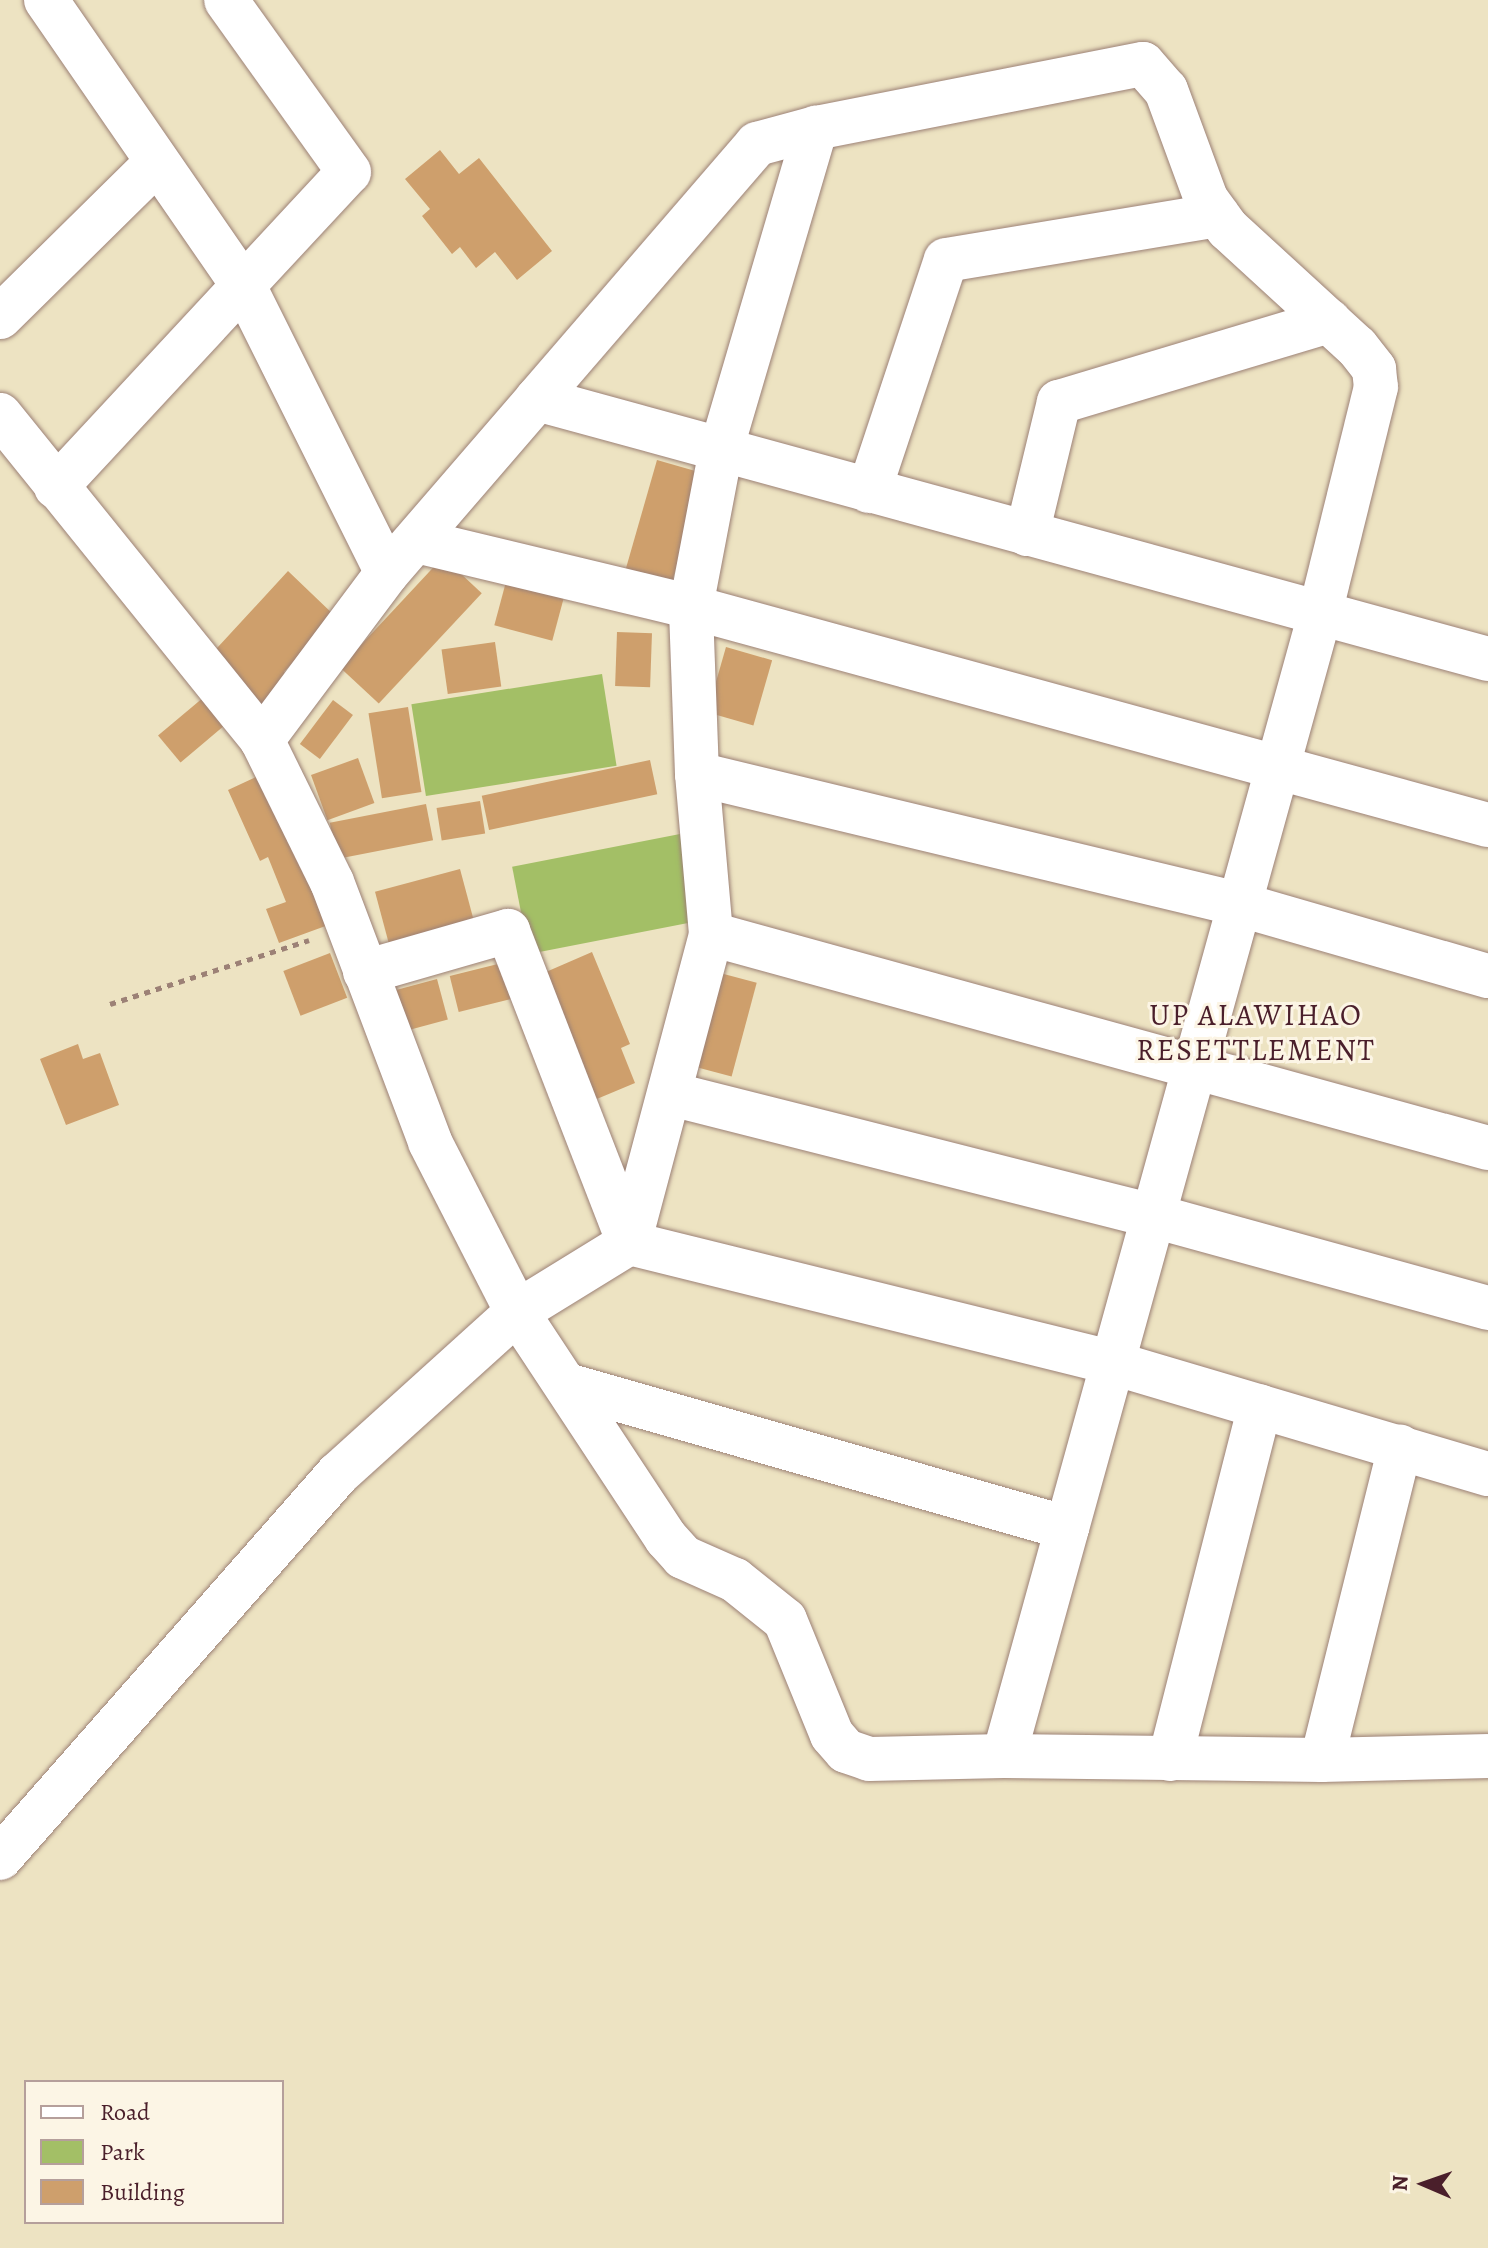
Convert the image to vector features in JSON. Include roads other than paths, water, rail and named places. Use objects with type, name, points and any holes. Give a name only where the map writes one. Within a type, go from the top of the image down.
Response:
[{"type":"street","points":[[46,0],[245,288],[387,573]]},
{"type":"street","points":[[56,487],[245,288],[349,172],[226,0]]},
{"type":"street","points":[[262,740],[387,573],[757,144],[816,128],[1143,64],[1166,90],[1206,199],[1217,215],[1329,321],[1374,369],[1376,387],[1320,614],[1238,904],[1198,1065],[1004,1756]]},
{"type":"street","points":[[0,1858],[338,1474],[517,1312],[629,1243],[711,934],[697,774],[691,607],[721,450],[816,128]]},
{"type":"street","points":[[0,317],[156,163]]},
{"type":"street","points":[[869,491],[946,260],[1217,215]]},
{"type":"street","points":[[1027,534],[1059,402],[1329,321]]},
{"type":"street","points":[[537,399],[1488,659]]},
{"type":"street","points":[[0,415],[262,740],[332,882],[430,1142],[517,1312],[683,1557],[735,1580],[785,1620],[832,1735],[846,1751],[869,1759],[1004,1756],[1322,1760],[1488,1756]]},
{"type":"street","points":[[417,541],[691,607],[1278,764],[1488,825]]},
{"type":"street","points":[[697,774],[1238,904],[1488,976]]},
{"type":"street","points":[[365,972],[508,931],[629,1243]]},
{"type":"street","points":[[711,934],[1198,1065],[1488,1148]]},
{"type":"street","points":[[671,1094],[1154,1216],[1488,1308]]},
{"type":"street","points":[[629,1243],[1113,1363],[1488,1474]]},
{"type":"street","points":[[567,1385],[1067,1528]]},
{"type":"street","points":[[1170,1759],[1260,1406]]},
{"type":"street","points":[[1322,1760],[1400,1447]]},
{"type":"district","name":"UP ALAWIHAO RESETTLEMENT","points":[[1256,1032]]}]
